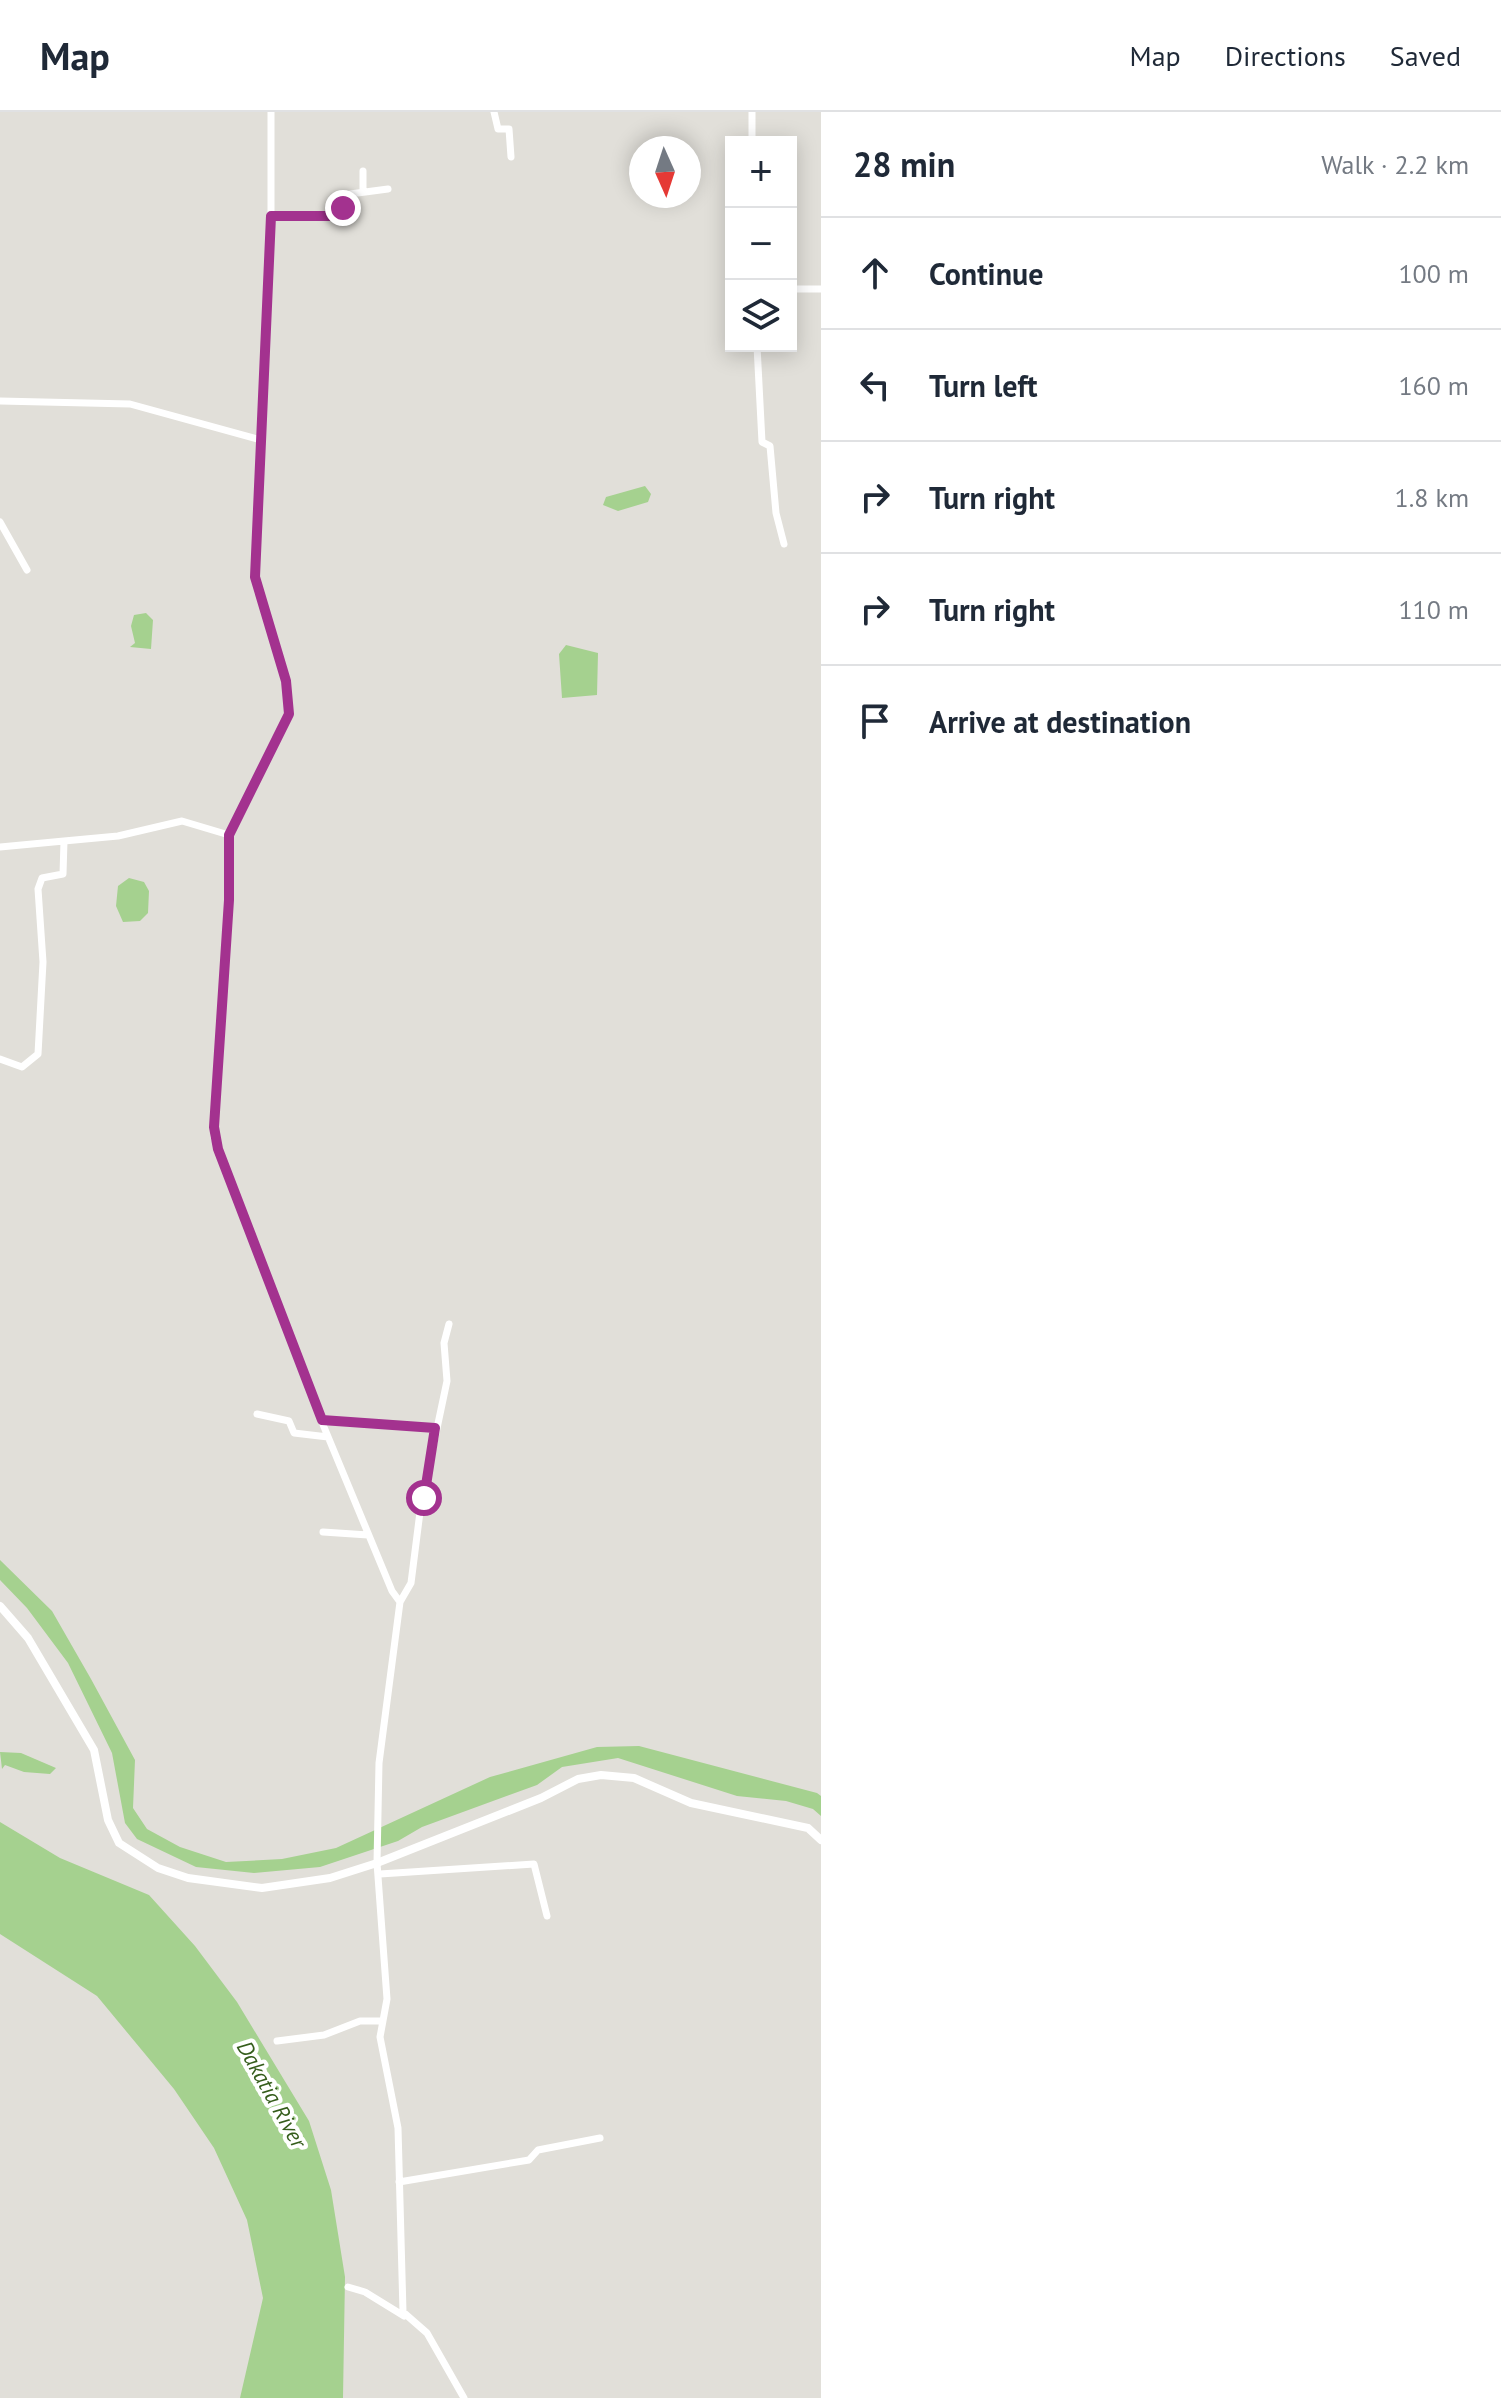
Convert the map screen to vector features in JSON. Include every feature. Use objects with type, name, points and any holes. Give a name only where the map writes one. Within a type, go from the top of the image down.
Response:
[{"type":"main road","points":[[0,1606],[28,1638],[94,1750],[108,1820],[119,1843],[158,1868],[188,1878],[253,1887],[330,1878],[377,1863],[541,1798],[578,1779],[612,1774],[634,1778],[691,1803],[808,1828],[821,1840]]},
{"type":"street","points":[[271,112],[271,216],[255,577],[286,681],[289,714],[229,835],[229,900],[214,1137],[328,1437],[392,1591],[400,1602]]},
{"type":"street","points":[[494,112],[498,129],[511,133],[511,157]]},
{"type":"street","points":[[752,112],[752,136]]},
{"type":"street","points":[[363,171],[363,190]]},
{"type":"street","points":[[271,216],[338,215],[350,194],[388,189]]},
{"type":"street","points":[[797,289],[821,289]]},
{"type":"street","points":[[757,352],[762,444],[770,446],[776,513],[784,544]]},
{"type":"street","points":[[0,401],[130,404],[261,440]]},
{"type":"street","points":[[0,522],[27,570]]},
{"type":"street","points":[[0,847],[118,836],[182,821],[229,835]]},
{"type":"street","points":[[0,1059],[22,1067],[38,1054],[43,962],[38,889],[42,878],[63,874],[64,841]]},
{"type":"street","points":[[406,2318],[403,2312],[398,2128],[380,2037],[387,1999],[377,1863],[379,1763],[400,1602],[411,1583],[435,1428],[448,1368],[444,1343],[449,1324]]},
{"type":"street","points":[[257,1414],[289,1421],[294,1433],[328,1437]]},
{"type":"street","points":[[322,1420],[435,1428]]},
{"type":"street","points":[[323,1532],[368,1535]]},
{"type":"street","points":[[380,1874],[534,1864],[547,1916]]},
{"type":"street","points":[[277,2041],[324,2035],[360,2021],[381,2021]]},
{"type":"street","points":[[399,2182],[529,2160],[538,2150],[600,2138]]},
{"type":"street","points":[[348,2287],[365,2292],[427,2333],[464,2398]]},
{"type":"water","points":[[645,486],[651,494],[648,502],[618,511],[603,505],[606,497]]},
{"type":"water","points":[[146,613],[153,620],[151,649],[130,647],[135,643],[131,626],[134,615]]},
{"type":"water","points":[[566,645],[598,653],[597,695],[562,698],[559,654]]},
{"type":"water","points":[[129,878],[144,882],[149,891],[148,913],[140,921],[123,922],[116,906],[118,886]]},
{"type":"water","points":[[0,1560],[52,1611],[91,1679],[135,1760],[133,1808],[147,1829],[180,1847],[226,1862],[282,1859],[336,1848],[490,1777],[597,1747],[639,1746],[817,1793],[821,1796],[821,1816],[813,1809],[786,1801],[737,1796],[618,1758],[562,1767],[537,1785],[422,1827],[398,1841],[320,1867],[254,1873],[196,1867],[137,1839],[125,1823],[112,1753],[68,1663],[27,1608],[0,1580]]},
{"type":"water","points":[[0,1752],[21,1753],[56,1768],[50,1774],[24,1772],[5,1765],[2,1769]]},
{"type":"water","name":"Dakatia River","points":[[0,1822],[60,1858],[149,1895],[195,1946],[237,2002],[309,2121],[331,2190],[345,2277],[343,2398],[240,2398],[263,2298],[247,2220],[214,2148],[174,2089],[97,1996],[0,1934]]},
{"type":"route","points":[[343,208],[338,215],[329,216],[271,216],[255,577],[286,681],[289,714],[254,792],[229,835],[229,900],[214,1137],[322,1420],[435,1428],[424,1498]]}]
